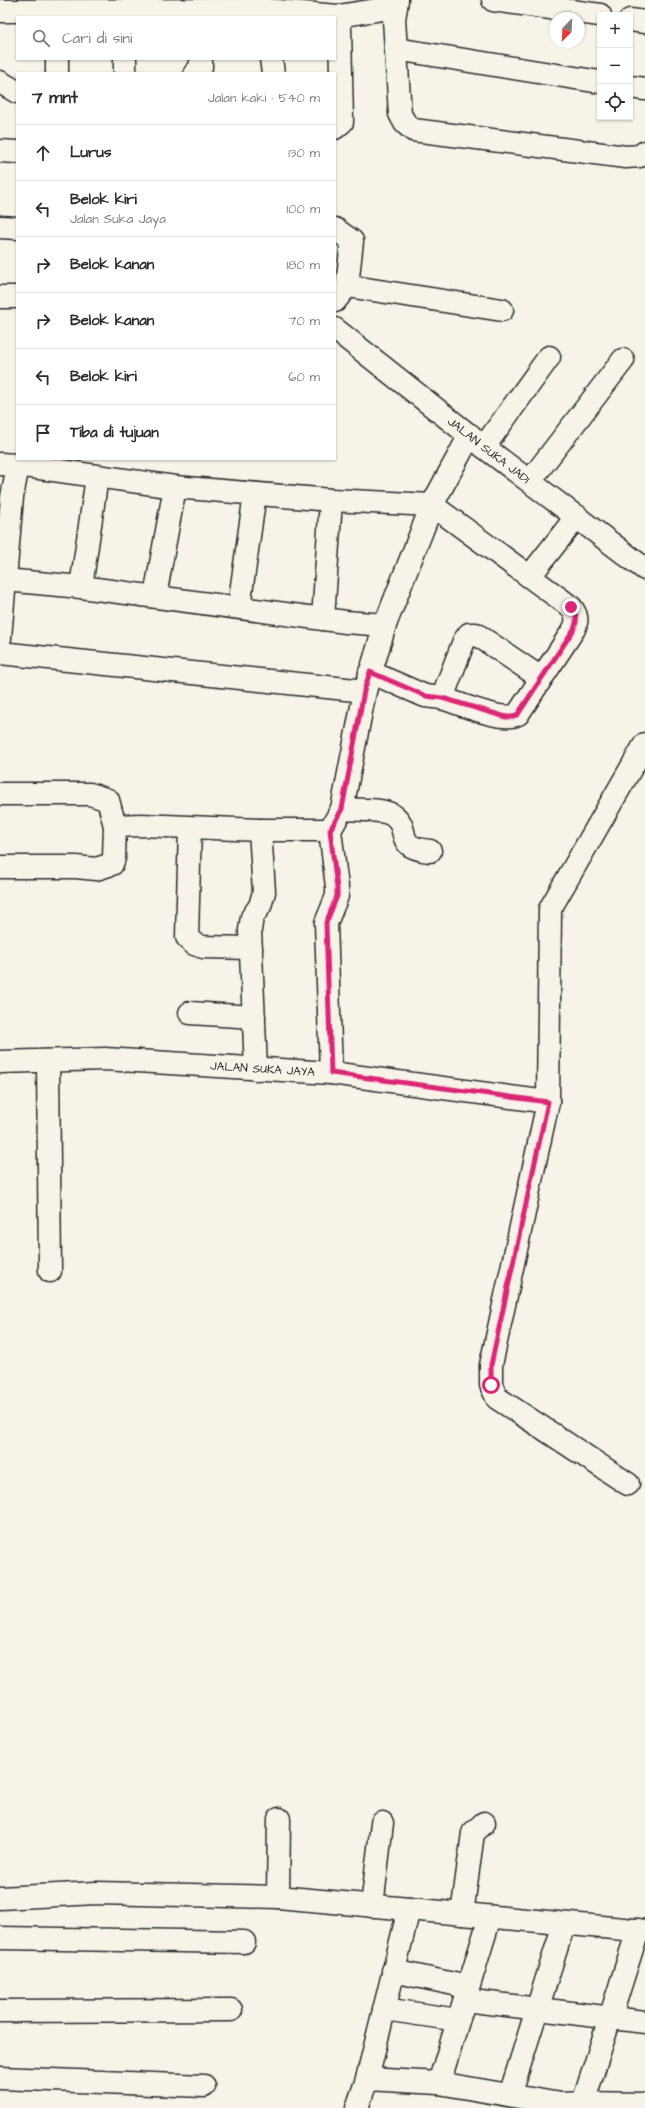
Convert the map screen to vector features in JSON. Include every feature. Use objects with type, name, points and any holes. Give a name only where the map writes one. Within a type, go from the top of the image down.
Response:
[{"type":"street","points":[[493,0],[597,15]]},
{"type":"street","points":[[0,12],[57,9],[122,10],[201,14],[242,6],[266,14],[338,16],[396,3],[394,19],[400,114],[405,123],[414,130],[626,157],[640,156],[645,152]]},
{"type":"street","points":[[336,127],[342,122],[340,28],[338,16]]},
{"type":"street","points":[[633,20],[645,22]]},
{"type":"street","points":[[396,49],[597,82]]},
{"type":"street","points":[[57,60],[57,72]]},
{"type":"street","points":[[125,60],[125,72]]},
{"type":"street","points":[[196,72],[201,67],[201,60]]},
{"type":"street","points":[[271,60],[273,72]]},
{"type":"street","points":[[0,82],[16,91]]},
{"type":"street","points":[[633,87],[645,89]]},
{"type":"street","points":[[0,151],[16,152]]},
{"type":"street","points":[[0,227],[16,228]]},
{"type":"street","points":[[336,230],[352,241],[341,293],[502,310]]},
{"type":"street","points":[[0,297],[16,298]]},
{"type":"street","name":"JALAN SUKA JADI","points":[[336,330],[477,441],[645,569]]},
{"type":"street","points":[[331,1073],[326,923],[337,896],[337,888],[330,830],[342,809],[368,681],[385,626],[432,505],[477,441],[549,357]]},
{"type":"street","points":[[530,481],[623,360]]},
{"type":"street","points":[[0,638],[12,497],[9,464],[174,487],[331,500],[432,505],[571,607],[576,613],[577,620],[574,629],[542,678],[518,714],[513,717],[497,715],[442,698],[426,696],[368,681],[0,653]]},
{"type":"street","points":[[81,587],[97,477]]},
{"type":"street","points":[[155,596],[174,487]]},
{"type":"street","points":[[239,607],[255,494]]},
{"type":"street","points":[[323,619],[331,500]]},
{"type":"street","points":[[530,576],[577,516]]},
{"type":"street","points":[[5,580],[81,587],[385,626]]},
{"type":"street","points":[[442,698],[464,641],[469,634],[476,634],[482,637],[542,678]]},
{"type":"street","points":[[628,1484],[497,1398],[491,1385],[491,1365],[548,1102],[550,909],[645,744]]},
{"type":"street","points":[[0,794],[90,794],[100,796],[108,800],[115,826],[114,858],[112,864],[96,869],[76,867],[0,867]]},
{"type":"street","points":[[342,809],[385,812],[393,815],[400,822],[404,838],[409,845],[418,850],[430,851]]},
{"type":"street","points":[[115,826],[141,825],[260,830],[330,830]]},
{"type":"street","points":[[190,828],[188,937],[194,944],[204,947],[251,948]]},
{"type":"street","points":[[256,1069],[251,948],[252,917],[260,906],[264,892],[260,830]]},
{"type":"street","points":[[190,1013],[254,1017]]},
{"type":"street","points":[[48,1060],[50,1272]]},
{"type":"street","name":"JALAN SUKA JAYA","points":[[0,1062],[105,1060],[331,1073],[548,1102]]},
{"type":"street","points":[[278,1897],[279,1820]]},
{"type":"street","points":[[372,1906],[382,1823]]},
{"type":"street","points":[[462,1914],[472,1833],[484,1823]]},
{"type":"street","points":[[0,1898],[96,1893],[278,1897],[642,1931],[583,2103]]},
{"type":"street","points":[[357,2108],[367,2079],[409,1909]]},
{"type":"street","points":[[439,2083],[490,1917]]},
{"type":"street","points":[[510,2095],[564,1924]]},
{"type":"street","points":[[0,1938],[244,1942]]},
{"type":"street","points":[[393,1971],[466,1994],[537,2009],[645,2022]]},
{"type":"street","points":[[384,2009],[458,2020]]},
{"type":"street","points":[[0,2010],[231,2010]]},
{"type":"street","points":[[0,2078],[204,2086]]},
{"type":"street","points":[[367,2079],[439,2083],[560,2104],[645,2104]]},
{"type":"route","points":[[491,1385],[491,1365],[548,1102],[331,1073],[326,923],[337,896],[337,888],[330,830],[342,809],[364,691],[370,672],[426,696],[442,698],[497,715],[513,717],[518,714],[574,629],[577,620],[576,613],[571,607]]}]
